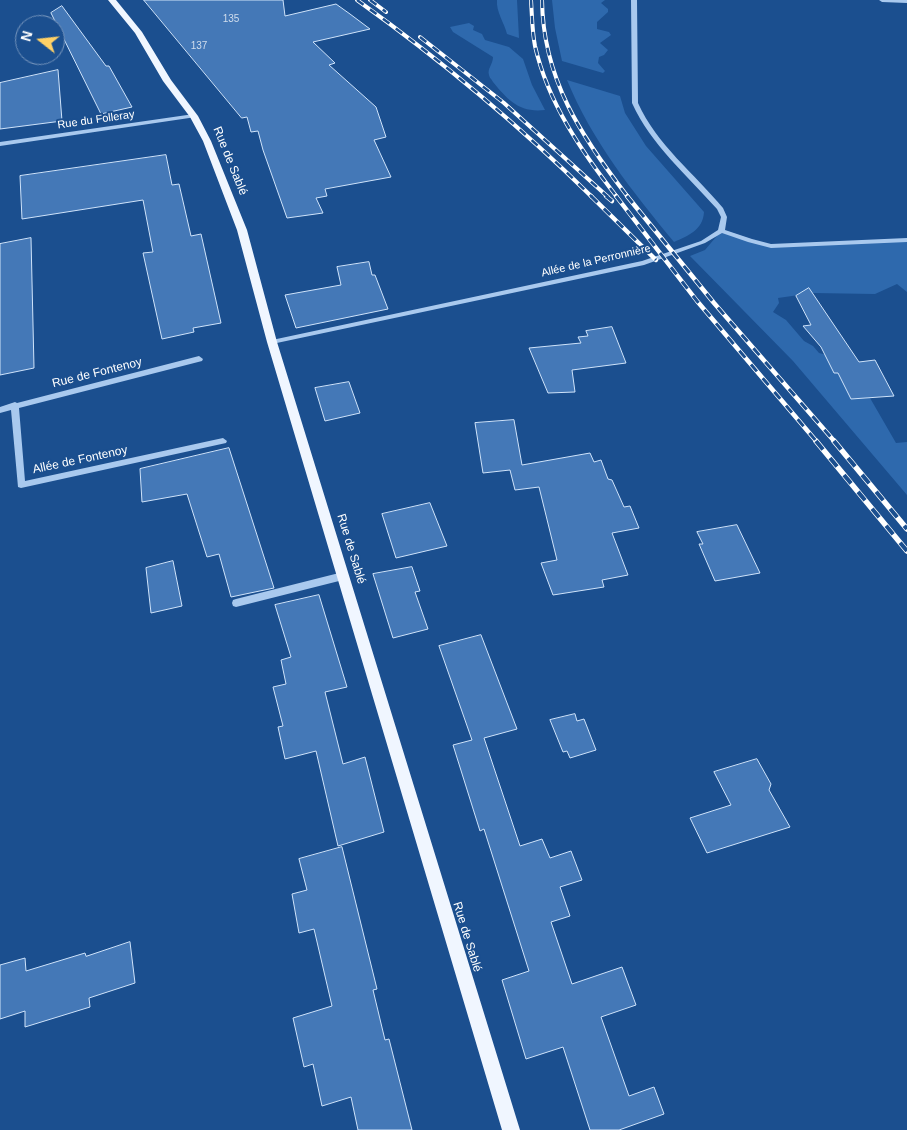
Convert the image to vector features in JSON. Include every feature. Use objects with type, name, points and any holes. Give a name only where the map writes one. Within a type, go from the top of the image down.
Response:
[{"type":"main road","name":"Rue de Sablé","points":[[112,0],[138,32],[168,81],[194,116],[207,141],[242,230],[272,342],[511,1130]]},
{"type":"street","points":[[634,0],[635,103],[639,114],[654,135],[720,208],[724,218],[721,231],[771,246],[907,240]]},
{"type":"street","points":[[882,0],[907,1]]},
{"type":"street","name":"Rue du Folleray","points":[[0,144],[194,116]]},
{"type":"street","name":"Allée de la Perronnière","points":[[272,342],[644,263],[703,242],[721,231]]},
{"type":"street","name":"Rue de Fontenoy","points":[[0,410],[199,359]]},
{"type":"street","name":"Allée de Fontenoy","points":[[15,405],[21,485],[223,440]]},
{"type":"street","points":[[236,602],[344,576]]},
{"type":"shaded area","points":[[497,0],[517,0],[519,38],[507,34],[499,13]]},
{"type":"shaded area","points":[[552,0],[605,0],[601,3],[608,9],[608,12],[597,22],[597,29],[609,32],[611,35],[600,43],[608,50],[599,57],[598,63],[605,71],[603,73],[562,61],[555,28]]},
{"type":"shaded area","points":[[469,23],[474,26],[473,30],[482,34],[485,40],[509,47],[523,59],[532,85],[545,110],[521,107],[509,100],[498,88],[490,78],[489,73],[493,57],[453,32],[450,27]]},
{"type":"shaded area","points":[[567,80],[620,96],[625,113],[646,146],[704,212],[701,223],[694,232],[674,242],[614,165],[588,124]]},
{"type":"shaded area","points":[[721,231],[771,246],[907,240],[907,292],[897,284],[875,294],[813,293],[778,298],[779,303],[773,312],[786,320],[804,341],[813,346],[819,353],[831,356],[851,399],[870,398],[896,443],[907,442],[907,495],[793,361],[690,256],[705,250]]},
{"type":"building","points":[[144,0],[283,0],[285,16],[336,4],[350,14],[370,29],[313,42],[335,63],[329,65],[376,107],[386,137],[374,140],[391,177],[325,189],[327,196],[316,198],[323,213],[287,218],[258,131],[251,132],[247,117],[242,118]]},
{"type":"building","points":[[62,6],[106,66],[109,66],[132,107],[101,114],[65,41],[65,15],[52,15],[51,13]]},
{"type":"building","points":[[58,70],[62,121],[0,129],[0,83]]},
{"type":"building","points":[[166,155],[172,185],[179,184],[191,236],[201,234],[221,323],[193,328],[194,332],[162,339],[143,253],[153,252],[143,200],[22,219],[20,176]]},
{"type":"building","points":[[31,238],[34,368],[0,375],[0,244]]},
{"type":"building","points":[[369,262],[372,275],[375,275],[388,309],[296,328],[285,295],[341,285],[337,267]]},
{"type":"building","points":[[809,288],[859,362],[875,360],[894,396],[851,399],[838,373],[834,373],[821,347],[803,326],[811,325],[796,296]]},
{"type":"building","points":[[612,327],[626,363],[572,370],[575,392],[548,393],[529,348],[581,343],[578,337],[588,336],[586,331]]},
{"type":"building","points":[[349,382],[360,413],[325,421],[315,388]]},
{"type":"building","points":[[514,420],[522,465],[590,453],[594,462],[601,460],[608,479],[612,480],[624,507],[630,506],[639,528],[612,533],[628,575],[602,580],[604,587],[553,595],[541,563],[557,560],[539,487],[515,490],[510,470],[483,473],[475,423]]},
{"type":"building","points":[[229,448],[274,588],[231,597],[219,554],[207,557],[187,494],[142,502],[140,469]]},
{"type":"building","points":[[430,503],[447,546],[396,558],[382,514]]},
{"type":"building","points":[[737,525],[760,573],[715,581],[699,544],[703,544],[697,532]]},
{"type":"building","points":[[173,561],[182,606],[151,613],[146,568]]},
{"type":"building","points":[[412,567],[420,591],[415,592],[428,629],[393,638],[373,574]]},
{"type":"building","points":[[319,595],[347,687],[325,692],[343,764],[365,757],[384,832],[338,846],[316,751],[285,759],[278,727],[283,726],[273,687],[286,684],[281,660],[291,657],[275,605]]},
{"type":"building","points":[[481,635],[517,729],[484,738],[520,846],[542,839],[550,858],[571,851],[582,880],[560,887],[570,916],[551,922],[572,984],[622,967],[636,1005],[601,1017],[629,1096],[654,1087],[664,1114],[619,1130],[590,1130],[563,1047],[526,1059],[502,980],[529,971],[484,829],[480,831],[453,745],[472,740],[439,646]]},
{"type":"building","points":[[575,714],[577,721],[584,719],[596,750],[570,758],[567,751],[563,752],[550,720]]},
{"type":"building","points":[[757,759],[771,784],[769,790],[790,827],[707,853],[690,818],[731,805],[714,772]]},
{"type":"building","points":[[342,847],[377,989],[373,990],[385,1040],[389,1039],[412,1130],[358,1130],[351,1097],[322,1106],[313,1064],[304,1067],[293,1018],[332,1006],[314,929],[299,933],[292,894],[307,890],[299,859]]},
{"type":"building","points":[[130,942],[135,983],[89,998],[90,1007],[25,1027],[25,1011],[0,1019],[0,965],[25,958],[26,971],[85,953],[86,956]]},
{"type":"railway","points":[[357,0],[479,94],[592,197]]},
{"type":"railway","points":[[370,0],[386,12]]},
{"type":"railway","points":[[531,0],[535,46],[548,87],[557,107],[579,144],[617,197]]},
{"type":"railway","points":[[542,0],[544,29],[549,56],[557,81],[580,129],[628,197]]},
{"type":"railway","points":[[420,37],[504,103],[608,197]]},
{"type":"railway","points":[[591,196],[656,260]]},
{"type":"railway","points":[[606,196],[612,201]]},
{"type":"railway","points":[[616,196],[697,301],[817,442]]},
{"type":"railway","points":[[627,196],[714,303],[835,442]]},
{"type":"railway","points":[[816,441],[907,551]]},
{"type":"railway","points":[[834,441],[907,529]]}]
